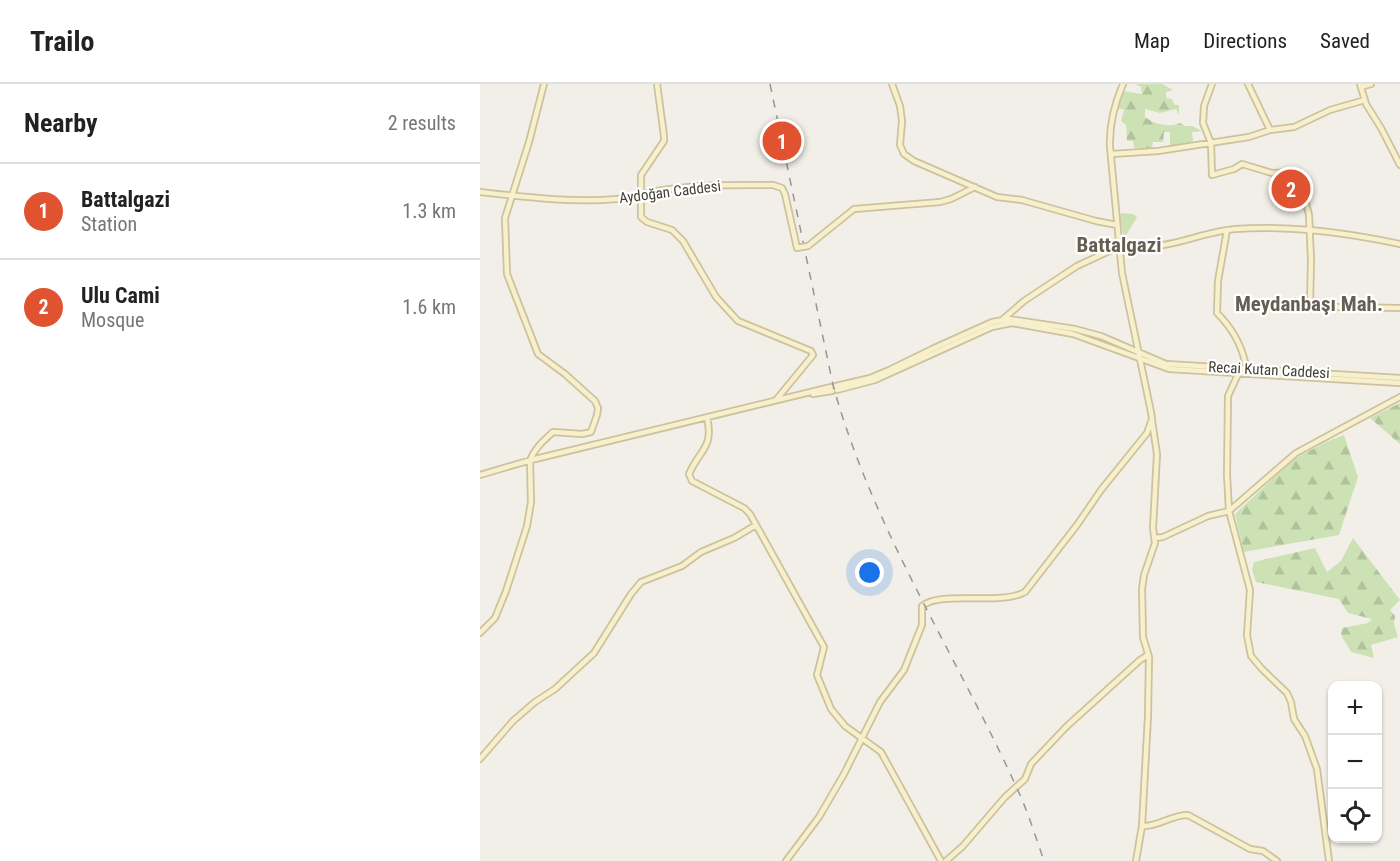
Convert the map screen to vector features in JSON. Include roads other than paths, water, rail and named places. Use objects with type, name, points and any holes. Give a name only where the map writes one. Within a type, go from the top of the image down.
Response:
[{"type":"street","points":[[480,633],[495,618],[522,542],[531,502],[530,460],[541,442],[553,432],[582,434],[591,432],[598,408],[595,401],[582,388],[538,354],[507,274],[505,218],[544,84]]},
{"type":"street","points":[[657,84],[664,141],[641,175],[641,217],[647,222],[672,230],[683,241],[716,297],[738,321],[812,351],[813,355],[776,400]]},
{"type":"street","points":[[892,84],[900,106],[902,121],[900,145],[904,154],[914,161],[997,197],[1022,200],[1118,225]]},
{"type":"street","points":[[1123,84],[1113,111],[1110,130],[1122,273],[1134,337],[1140,352],[1156,436],[1157,454],[1153,528],[1155,538],[1142,589],[1143,637],[1148,655],[1148,716],[1142,826],[1136,861]]},
{"type":"street","points":[[1212,84],[1204,106],[1203,123],[1211,143],[1212,175],[1234,169],[1242,164],[1272,173],[1298,172],[1309,215],[1310,304],[1400,308]]},
{"type":"street","points":[[1248,84],[1270,130]]},
{"type":"street","points":[[1371,84],[1360,86],[1365,100],[1400,165]]},
{"type":"street","points":[[1112,154],[1158,151],[1249,137],[1270,130],[1294,127],[1330,111],[1365,100]]},
{"type":"street","name":"Aydoğan Caddesi","points":[[480,192],[583,200],[618,199],[662,190],[720,185],[773,185],[782,188],[788,203],[797,248],[808,246],[854,208],[940,202],[975,187]]},
{"type":"street","points":[[1120,242],[1142,248],[1179,243],[1209,232],[1260,228],[1400,244]]},
{"type":"street","points":[[1227,230],[1218,282],[1217,313],[1235,337],[1243,366],[1228,396],[1229,511],[1250,590],[1247,623],[1251,656],[1287,693],[1294,719],[1305,736],[1317,769],[1329,861]]},
{"type":"street","points":[[480,475],[530,460],[776,400],[875,380],[1002,321],[1024,301],[1077,266],[1118,247],[1120,242]]},
{"type":"street","name":"Recai Kutan Caddesi","points":[[1002,321],[1009,319],[1076,329],[1166,364],[1243,366],[1400,378]]},
{"type":"street","name":"Recai Kutan Caddesi","points":[[1002,321],[1073,334],[1169,369],[1243,366],[1400,383]]},
{"type":"street","points":[[1129,348],[1133,346],[1134,337]]},
{"type":"street","points":[[1155,538],[1163,537],[1208,516],[1229,511],[1296,453],[1400,397]]},
{"type":"street","points":[[707,417],[710,434],[705,448],[693,464],[689,474],[692,481],[744,508],[756,525],[824,647],[818,675],[831,709],[845,726],[881,752],[944,861],[963,846],[1005,797],[1025,779],[1032,764],[1066,726],[1148,655]]},
{"type":"street","points":[[786,861],[819,817],[844,774],[880,702],[904,670],[922,625],[922,606],[929,602],[972,597],[1008,597],[1025,592],[1147,433],[1152,419]]},
{"type":"street","points":[[480,759],[513,721],[555,689],[594,653],[641,582],[682,566],[701,552],[734,538],[756,525]]},
{"type":"street","points":[[1142,826],[1149,826],[1179,815],[1188,815],[1250,849],[1263,851],[1277,861]]},
{"type":"railway","points":[[770,84],[833,385],[850,437],[869,489],[892,539],[1015,784],[1044,861]]},
{"type":"place","name":"Battalgazi","points":[[782,141]]},
{"type":"place","name":"Ulu Cami","points":[[1291,189]]},
{"type":"district","name":"Battalgazi","points":[[1119,245]]},
{"type":"district","name":"Meydanbaşı Mah.","points":[[1309,304]]}]
